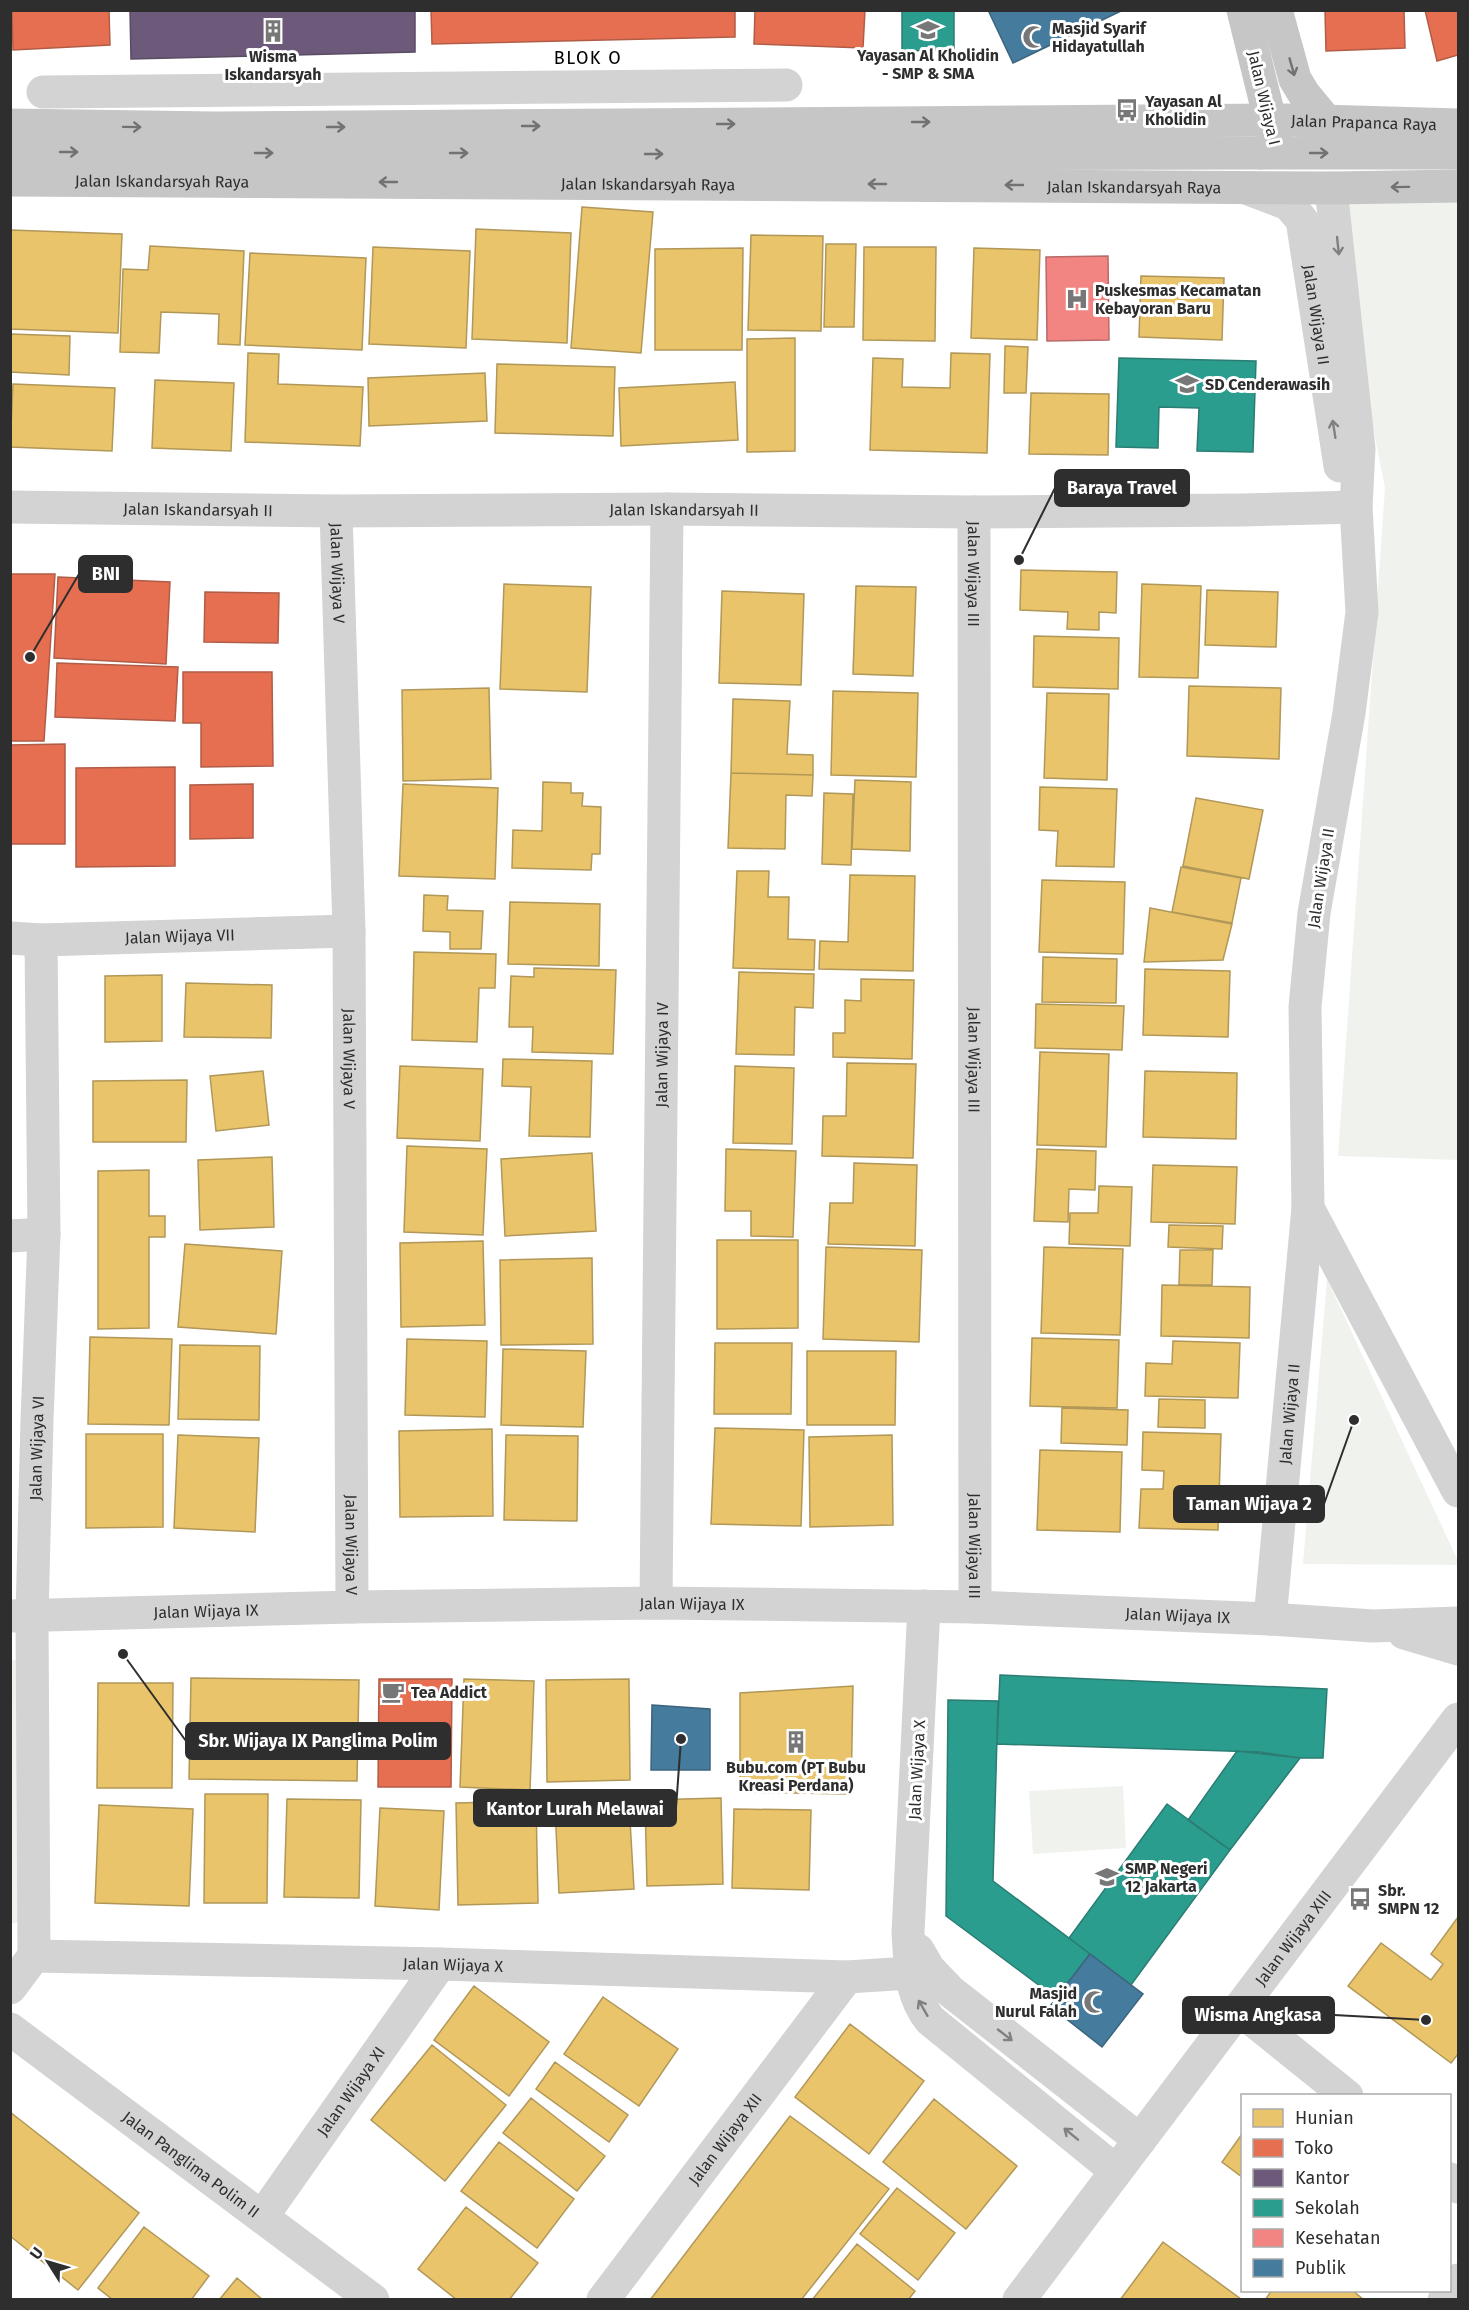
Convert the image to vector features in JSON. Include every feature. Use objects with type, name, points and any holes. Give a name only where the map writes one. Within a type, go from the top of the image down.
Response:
[{"type":"main road","name":"Jalan Wijaya I","points":[[1243,10],[1271,120],[1284,186]]},
{"type":"main road","name":"Jalan Wijaya I","points":[[1276,10],[1295,79],[1327,122]]},
{"type":"main road","name":"Jalan Prapanca Raya","points":[[1271,120],[1458,124]]},
{"type":"main road","points":[[10,125],[215,128],[1271,120]]},
{"type":"main road","points":[[10,152],[1458,153]]},
{"type":"main road","name":"Jalan Iskandarsyah Raya","points":[[10,180],[1284,186]]},
{"type":"main road","points":[[1284,186],[1331,188],[1458,186]]},
{"type":"street","points":[[43,92],[786,85]]},
{"type":"street","points":[[422,126],[423,88]]},
{"type":"street","name":"Jalan Wijaya II","points":[[1241,186],[1288,204],[1302,220],[1358,549],[1362,612],[1349,713],[1314,913],[1305,1007],[1308,1208],[1270,1619]]},
{"type":"street","name":"Jalan Wijaya II","points":[[1331,188],[1359,449],[1351,507]]},
{"type":"street","name":"Jalan Iskandarsyah II","points":[[10,507],[336,511],[667,509],[974,512],[1351,507]]},
{"type":"street","name":"Jalan Wijaya IV","points":[[656,1603],[667,509]]},
{"type":"street","name":"Jalan Wijaya V","points":[[336,511],[349,931],[352,1607]]},
{"type":"street","name":"Jalan Wijaya III","points":[[974,512],[975,1607]]},
{"type":"street","name":"Jalan Wijaya VII","points":[[26,939],[349,931]]},
{"type":"street","name":"Jalan Wijaya VI","points":[[26,939],[44,1234],[37,1420],[21,1616],[34,1956]]},
{"type":"street","name":"Jalan Wijaya II","points":[[1308,1208],[1458,1491]]},
{"type":"street","points":[[10,1236],[44,1234]]},
{"type":"street","name":"Jalan Wijaya IX","points":[[21,1616],[352,1607],[656,1603],[975,1607],[1270,1619],[1373,1626],[1458,1623]]},
{"type":"street","name":"Jalan Wijaya X","points":[[924,1606],[908,1933],[920,1971],[920,2007],[930,2020],[1116,2171]]},
{"type":"street","name":"Jalan Wijaya IX","points":[[1373,1626],[1458,1649]]},
{"type":"street","name":"Jalan Wijaya XIII","points":[[1019,2300],[1458,1719]]},
{"type":"street","points":[[10,1988],[34,1956]]},
{"type":"street","name":"Jalan Wijaya X","points":[[34,1956],[440,1964],[847,1977],[920,1971],[950,1991],[1140,2140]]},
{"type":"street","name":"Jalan Wijaya XI","points":[[262,2217],[440,1964]]},
{"type":"street","name":"Jalan Wijaya XII","points":[[603,2300],[847,1977]]},
{"type":"street","points":[[1239,2009],[1345,2094]]},
{"type":"street","name":"Jalan Panglima Polim II","points":[[10,2029],[373,2300]]},
{"type":"shaded area","points":[[1327,194],[1458,195],[1458,1160],[1338,1156],[1385,488]]},
{"type":"shaded area","points":[[1327,1279],[1458,1561],[1458,1565],[1303,1564]]},
{"type":"shaded area","points":[[20,1659],[18,1922],[11,1924],[10,1660]]},
{"type":"shaded area","points":[[1123,1786],[1126,1848],[1033,1854],[1029,1791]]},
{"type":"building: Hunian","points":[[582,207],[653,212],[641,353],[571,348]]},
{"type":"building: Hunian","points":[[476,229],[571,233],[567,343],[472,339]]},
{"type":"building: Hunian","points":[[10,230],[122,234],[118,333],[10,329]]},
{"type":"building: Hunian","points":[[751,235],[823,236],[821,331],[748,330]]},
{"type":"building: Hunian","points":[[826,244],[856,244],[854,327],[824,327]]},
{"type":"building: Hunian","points":[[150,246],[244,251],[240,345],[218,344],[219,314],[161,312],[159,353],[120,352],[123,269],[148,270]]},
{"type":"building: Hunian","points":[[373,247],[470,251],[466,348],[369,344]]},
{"type":"building: Hunian","points":[[864,247],[936,247],[935,341],[863,340]]},
{"type":"building: Hunian","points":[[743,248],[742,350],[655,350],[655,249]]},
{"type":"building: Hunian","points":[[974,248],[1040,250],[1037,340],[971,338]]},
{"type":"building: Hunian","points":[[250,253],[366,258],[362,350],[245,345]]},
{"type":"building: Hunian","points":[[1141,276],[1224,278],[1222,340],[1139,337]]},
{"type":"building: Hunian","points":[[10,334],[70,336],[69,375],[10,372]]},
{"type":"building: Hunian","points":[[795,338],[795,451],[747,452],[747,339]]},
{"type":"building: Hunian","points":[[1005,346],[1028,347],[1026,393],[1004,393]]},
{"type":"building: Hunian","points":[[248,353],[279,354],[278,384],[363,387],[360,446],[245,442]]},
{"type":"building: Hunian","points":[[951,353],[990,354],[987,453],[870,450],[873,358],[903,359],[902,387],[950,388]]},
{"type":"building: Hunian","points":[[497,364],[615,367],[613,436],[495,433]]},
{"type":"building: Hunian","points":[[485,373],[487,421],[369,426],[368,378]]},
{"type":"building: Hunian","points":[[155,380],[234,383],[231,451],[152,448]]},
{"type":"building: Hunian","points":[[735,382],[738,440],[621,446],[619,388]]},
{"type":"building: Hunian","points":[[13,384],[115,388],[112,451],[10,447]]},
{"type":"building: Hunian","points":[[1031,393],[1109,394],[1108,455],[1029,454]]},
{"type":"building: Hunian","points":[[1021,570],[1117,572],[1116,613],[1099,612],[1099,630],[1067,629],[1068,612],[1020,610]]},
{"type":"building: Hunian","points":[[504,584],[591,587],[587,692],[500,689]]},
{"type":"building: Hunian","points":[[1142,584],[1201,586],[1198,678],[1139,677]]},
{"type":"building: Hunian","points":[[856,586],[916,587],[913,676],[853,674]]},
{"type":"building: Hunian","points":[[1207,590],[1278,592],[1276,647],[1205,645]]},
{"type":"building: Hunian","points":[[722,591],[804,594],[801,685],[719,683]]},
{"type":"building: Hunian","points":[[1034,636],[1119,638],[1118,689],[1033,687]]},
{"type":"building: Hunian","points":[[1189,686],[1281,688],[1279,759],[1187,756]]},
{"type":"building: Hunian","points":[[489,688],[491,779],[403,781],[402,690]]},
{"type":"building: Hunian","points":[[833,691],[918,693],[916,777],[831,775]]},
{"type":"building: Hunian","points":[[1047,693],[1109,694],[1107,780],[1044,778]]},
{"type":"building: Hunian","points":[[733,699],[790,701],[787,754],[813,755],[813,775],[731,773]]},
{"type":"building: Hunian","points":[[731,773],[813,775],[812,796],[786,795],[785,849],[728,848]]},
{"type":"building: Hunian","points":[[855,780],[911,782],[910,851],[852,849]]},
{"type":"building: Hunian","points":[[543,782],[571,783],[571,793],[583,793],[582,806],[601,807],[600,854],[592,854],[591,870],[512,868],[513,830],[542,831]]},
{"type":"building: Hunian","points":[[403,784],[498,788],[495,879],[399,876]]},
{"type":"building: Hunian","points":[[1040,787],[1117,789],[1114,867],[1056,866],[1058,831],[1039,830]]},
{"type":"building: Hunian","points":[[824,793],[853,794],[851,865],[822,864]]},
{"type":"building: Hunian","points":[[1196,798],[1263,810],[1249,879],[1183,866]]},
{"type":"building: Hunian","points":[[1181,867],[1241,878],[1232,923],[1172,912]]},
{"type":"building: Hunian","points":[[737,871],[769,871],[768,897],[789,897],[788,939],[815,940],[814,970],[733,968]]},
{"type":"building: Hunian","points":[[850,875],[915,876],[913,971],[819,969],[820,941],[848,942]]},
{"type":"building: Hunian","points":[[1042,880],[1125,882],[1123,954],[1039,952]]},
{"type":"building: Hunian","points":[[424,895],[448,896],[447,910],[483,911],[481,949],[450,949],[450,932],[423,931]]},
{"type":"building: Hunian","points":[[510,902],[600,904],[599,966],[508,964]]},
{"type":"building: Hunian","points":[[1150,908],[1232,924],[1223,960],[1144,962]]},
{"type":"building: Hunian","points":[[414,952],[496,954],[495,988],[479,988],[477,1042],[412,1040]]},
{"type":"building: Hunian","points":[[1043,957],[1117,959],[1116,1003],[1042,1002]]},
{"type":"building: Hunian","points":[[534,968],[616,970],[613,1054],[532,1052],[533,1027],[509,1027],[511,976],[534,977]]},
{"type":"building: Hunian","points":[[1145,969],[1230,971],[1228,1037],[1143,1035]]},
{"type":"building: Hunian","points":[[739,972],[814,974],[813,1008],[795,1007],[794,1055],[736,1054]]},
{"type":"building: Hunian","points":[[162,975],[162,1041],[105,1042],[105,976]]},
{"type":"building: Hunian","points":[[861,979],[914,980],[912,1059],[833,1057],[833,1033],[845,1033],[845,1000],[861,1001]]},
{"type":"building: Hunian","points":[[186,983],[272,985],[271,1038],[184,1037]]},
{"type":"building: Hunian","points":[[1036,1004],[1124,1006],[1122,1050],[1035,1048]]},
{"type":"building: Hunian","points":[[1040,1052],[1109,1054],[1106,1147],[1037,1145]]},
{"type":"building: Hunian","points":[[503,1059],[592,1061],[590,1137],[529,1136],[531,1087],[502,1086]]},
{"type":"building: Hunian","points":[[847,1063],[916,1064],[913,1158],[822,1156],[823,1116],[846,1116]]},
{"type":"building: Hunian","points":[[400,1066],[483,1069],[480,1141],[397,1138]]},
{"type":"building: Hunian","points":[[735,1066],[794,1068],[792,1144],[733,1143]]},
{"type":"building: Hunian","points":[[263,1071],[269,1125],[216,1131],[210,1076]]},
{"type":"building: Hunian","points":[[1145,1071],[1237,1073],[1236,1139],[1143,1137]]},
{"type":"building: Hunian","points":[[187,1080],[186,1142],[93,1142],[93,1081]]},
{"type":"building: Hunian","points":[[407,1146],[487,1149],[483,1235],[404,1232]]},
{"type":"building: Hunian","points":[[726,1149],[796,1151],[793,1237],[751,1236],[751,1211],[725,1211]]},
{"type":"building: Hunian","points":[[1037,1149],[1096,1151],[1095,1190],[1069,1189],[1068,1222],[1034,1221]]},
{"type":"building: Hunian","points":[[592,1153],[596,1231],[505,1236],[501,1159]]},
{"type":"building: Hunian","points":[[272,1157],[274,1227],[200,1230],[198,1160]]},
{"type":"building: Hunian","points":[[854,1163],[917,1165],[915,1246],[828,1244],[830,1203],[853,1203]]},
{"type":"building: Hunian","points":[[1153,1165],[1237,1167],[1235,1224],[1151,1222]]},
{"type":"building: Hunian","points":[[149,1170],[149,1216],[165,1216],[165,1237],[149,1237],[149,1328],[98,1329],[98,1171]]},
{"type":"building: Hunian","points":[[1099,1186],[1132,1187],[1130,1246],[1069,1244],[1070,1213],[1098,1213]]},
{"type":"building: Hunian","points":[[1169,1225],[1223,1226],[1222,1249],[1168,1247]]},
{"type":"building: Hunian","points":[[717,1240],[798,1240],[798,1328],[717,1329]]},
{"type":"building: Hunian","points":[[483,1241],[485,1325],[401,1327],[400,1243]]},
{"type":"building: Hunian","points":[[185,1244],[282,1251],[276,1334],[178,1327]]},
{"type":"building: Hunian","points":[[826,1247],[922,1250],[919,1342],[823,1339]]},
{"type":"building: Hunian","points":[[1044,1247],[1123,1249],[1120,1335],[1041,1333]]},
{"type":"building: Hunian","points":[[1180,1250],[1213,1250],[1212,1285],[1179,1285]]},
{"type":"building: Hunian","points":[[592,1258],[593,1344],[501,1345],[500,1260]]},
{"type":"building: Hunian","points":[[1162,1285],[1250,1287],[1249,1338],[1161,1336]]},
{"type":"building: Hunian","points":[[90,1337],[172,1339],[169,1425],[88,1424]]},
{"type":"building: Hunian","points":[[1032,1338],[1119,1340],[1117,1408],[1030,1406]]},
{"type":"building: Hunian","points":[[407,1339],[487,1341],[485,1417],[405,1415]]},
{"type":"building: Hunian","points":[[1173,1341],[1240,1343],[1238,1398],[1145,1396],[1146,1363],[1172,1364]]},
{"type":"building: Hunian","points":[[715,1343],[792,1343],[791,1414],[714,1414]]},
{"type":"building: Hunian","points":[[180,1345],[260,1346],[259,1420],[178,1419]]},
{"type":"building: Hunian","points":[[503,1349],[586,1351],[583,1427],[501,1425]]},
{"type":"building: Hunian","points":[[807,1351],[896,1351],[895,1425],[807,1425]]},
{"type":"building: Hunian","points":[[1159,1399],[1205,1400],[1205,1428],[1158,1427]]},
{"type":"building: Hunian","points":[[1062,1408],[1128,1410],[1127,1445],[1061,1443]]},
{"type":"building: Hunian","points":[[715,1428],[804,1430],[801,1526],[711,1524]]},
{"type":"building: Hunian","points":[[492,1429],[493,1516],[400,1517],[399,1431]]},
{"type":"building: Hunian","points":[[1143,1432],[1221,1434],[1218,1530],[1139,1528],[1141,1489],[1163,1489],[1164,1471],[1142,1470]]},
{"type":"building: Hunian","points":[[86,1434],[163,1434],[163,1527],[86,1528]]},
{"type":"building: Hunian","points":[[178,1435],[259,1438],[255,1532],[174,1528]]},
{"type":"building: Hunian","points":[[506,1435],[578,1436],[577,1521],[504,1520]]},
{"type":"building: Hunian","points":[[892,1435],[893,1525],[810,1527],[809,1437]]},
{"type":"building: Hunian","points":[[1040,1450],[1122,1452],[1120,1532],[1037,1530]]},
{"type":"building: Hunian","points":[[191,1678],[359,1680],[357,1781],[189,1779]]},
{"type":"building: Hunian","points":[[464,1679],[534,1681],[530,1790],[460,1787]]},
{"type":"building: Hunian","points":[[629,1679],[630,1780],[547,1782],[546,1680]]},
{"type":"building: Hunian","points":[[98,1683],[173,1683],[172,1788],[97,1788]]},
{"type":"building: Hunian","name":"Bubu.com (PT Bubu Kreasi Perdana)","points":[[853,1686],[851,1794],[740,1792],[740,1693]]},
{"type":"building: Hunian","points":[[205,1794],[268,1794],[267,1903],[204,1903]]},
{"type":"building: Hunian","points":[[721,1798],[723,1884],[647,1886],[645,1800]]},
{"type":"building: Hunian","points":[[287,1799],[361,1800],[359,1898],[284,1897]]},
{"type":"building: Hunian","points":[[536,1801],[538,1903],[458,1905],[456,1803]]},
{"type":"building: Hunian","points":[[629,1803],[634,1889],[559,1893],[555,1807]]},
{"type":"building: Hunian","points":[[99,1805],[193,1809],[189,1906],[95,1903]]},
{"type":"building: Hunian","points":[[380,1808],[444,1811],[439,1910],[375,1906]]},
{"type":"building: Hunian","points":[[734,1809],[811,1810],[809,1890],[732,1888]]},
{"type":"building: Hunian","points":[[1458,1917],[1458,2054],[1451,2063],[1348,1986],[1381,1943],[1431,1980],[1443,1964],[1431,1954]]},
{"type":"building: Hunian","points":[[474,1986],[549,2042],[509,2096],[434,2040]]},
{"type":"building: Hunian","points":[[603,1997],[678,2049],[639,2106],[564,2054]]},
{"type":"building: Hunian","points":[[850,2024],[924,2081],[869,2154],[795,2097]]},
{"type":"building: Hunian","points":[[432,2045],[506,2105],[445,2181],[371,2120]]},
{"type":"building: Hunian","points":[[555,2062],[628,2115],[609,2142],[536,2089]]},
{"type":"building: Hunian","points":[[531,2098],[605,2156],[577,2191],[503,2133]]},
{"type":"building: Hunian","points":[[934,2099],[1017,2166],[966,2229],[883,2162]]},
{"type":"building: Hunian","points":[[10,2112],[139,2213],[78,2290],[10,2236]]},
{"type":"building: Hunian","points":[[790,2116],[889,2189],[801,2300],[650,2300]]},
{"type":"building: Hunian","points":[[1241,2135],[1241,2176],[1222,2162]]},
{"type":"building: Hunian","points":[[499,2142],[574,2199],[537,2248],[461,2191]]},
{"type":"building: Hunian","points":[[897,2188],[955,2233],[918,2280],[860,2234]]},
{"type":"building: Hunian","points":[[466,2207],[538,2263],[509,2300],[457,2300],[418,2269]]},
{"type":"building: Hunian","points":[[144,2227],[209,2276],[191,2300],[113,2300],[98,2288]]},
{"type":"building: Hunian","points":[[1163,2242],[1241,2299],[1120,2300]]},
{"type":"building: Hunian","points":[[857,2244],[915,2291],[908,2300],[812,2300]]},
{"type":"building: Hunian","points":[[237,2278],[263,2300],[219,2300]]},
{"type":"building: Hunian","points":[[1271,2292],[1354,2292],[1364,2300],[1265,2300]]},
{"type":"building: Toko","points":[[12,10],[109,10],[110,45],[13,50]]},
{"type":"building: Toko","points":[[431,10],[735,10],[735,37],[432,44]]},
{"type":"building: Toko","points":[[755,10],[865,10],[863,48],[754,44]]},
{"type":"building: Toko","points":[[1325,10],[1404,10],[1405,48],[1326,51]]},
{"type":"building: Toko","points":[[1425,10],[1458,10],[1458,55],[1437,61]]},
{"type":"building: Toko","points":[[10,574],[55,574],[44,741],[10,741]]},
{"type":"building: Toko","points":[[58,577],[170,582],[166,664],[54,658]]},
{"type":"building: Toko","points":[[205,592],[279,593],[278,643],[204,642]]},
{"type":"building: Toko","points":[[57,663],[178,667],[175,721],[55,717]]},
{"type":"building: Toko","points":[[183,672],[272,672],[273,766],[201,767],[201,723],[183,723]]},
{"type":"building: Toko","points":[[65,744],[65,844],[10,844],[10,745]]},
{"type":"building: Toko","points":[[175,767],[175,866],[76,867],[76,768]]},
{"type":"building: Toko","points":[[253,784],[253,838],[190,839],[190,785]]},
{"type":"building: Toko","points":[[379,1679],[452,1679],[451,1787],[378,1787]]},
{"type":"building: Kantor","name":"Wisma Iskandarsyah","points":[[130,10],[415,10],[415,52],[131,59]]},
{"type":"building: Sekolah","name":"Yayasan Al Kholidin - SMP & SMA","points":[[902,10],[954,10],[954,50],[902,51]]},
{"type":"building: Sekolah","name":"SD Cenderawasih","points":[[1119,358],[1256,361],[1253,452],[1197,451],[1199,408],[1159,407],[1158,448],[1116,447]]},
{"type":"building: Sekolah","points":[[1000,1675],[1327,1689],[1323,1758],[1300,1758],[1260,1752],[997,1744]]},
{"type":"building: Sekolah","points":[[948,1700],[998,1701],[993,1881],[1090,1954],[1056,1998],[946,1916]]},
{"type":"building: Sekolah","points":[[1237,1751],[1300,1758],[1230,1850],[1188,1820]]},
{"type":"building: Sekolah","points":[[1167,1804],[1230,1850],[1131,1985],[1069,1938]]},
{"type":"building: Kesehatan","name":"Puskesmas Kecamatan Kebayoran Baru","points":[[1108,256],[1109,340],[1047,341],[1046,257]]},
{"type":"building: Publik","name":"Masjid Syarif Hidayatullah","points":[[988,10],[1123,10],[1013,63]]},
{"type":"building: Publik","points":[[652,1705],[710,1709],[710,1770],[651,1770]]},
{"type":"building: Publik","name":"Masjid Nurul Falah","points":[[1090,1954],[1143,1994],[1102,2047],[1050,2006]]},
{"type":"place","name":"Yayasan Al Kholidin - SMP & SMA","points":[[928,30]]},
{"type":"place","name":"Wisma Iskandarsyah","points":[[273,31]]},
{"type":"place","name":"Masjid Syarif Hidayatullah","points":[[1034,37]]},
{"type":"place","name":"Yayasan Al Kholidin","points":[[1127,110]]},
{"type":"place","name":"Puskesmas Kecamatan Kebayoran Baru","points":[[1077,299]]},
{"type":"place","name":"SD Cenderawasih","points":[[1187,384]]},
{"type":"place","name":"Baraya Travel","points":[[1019,560]]},
{"type":"place","name":"BNI","points":[[30,657]]},
{"type":"place","name":"Taman Wijaya 2","points":[[1354,1420]]},
{"type":"place","name":"Sbr. Wijaya IX Panglima Polim","points":[[123,1654]]},
{"type":"place","name":"Tea Addict","points":[[393,1692]]},
{"type":"place","name":"Kantor Lurah Melawai","points":[[681,1739]]},
{"type":"place","name":"Bubu.com (PT Bubu Kreasi Perdana)","points":[[796,1742]]},
{"type":"place","name":"SMP Negeri 12 Jakarta","points":[[1107,1877]]},
{"type":"place","name":"Sbr. SMPN 12","points":[[1360,1899]]},
{"type":"place","name":"Masjid Nurul Falah","points":[[1095,2002]]},
{"type":"place","name":"Wisma Angkasa","points":[[1426,2020]]},
{"type":"district","name":"BLOK O","points":[[588,58]]}]
